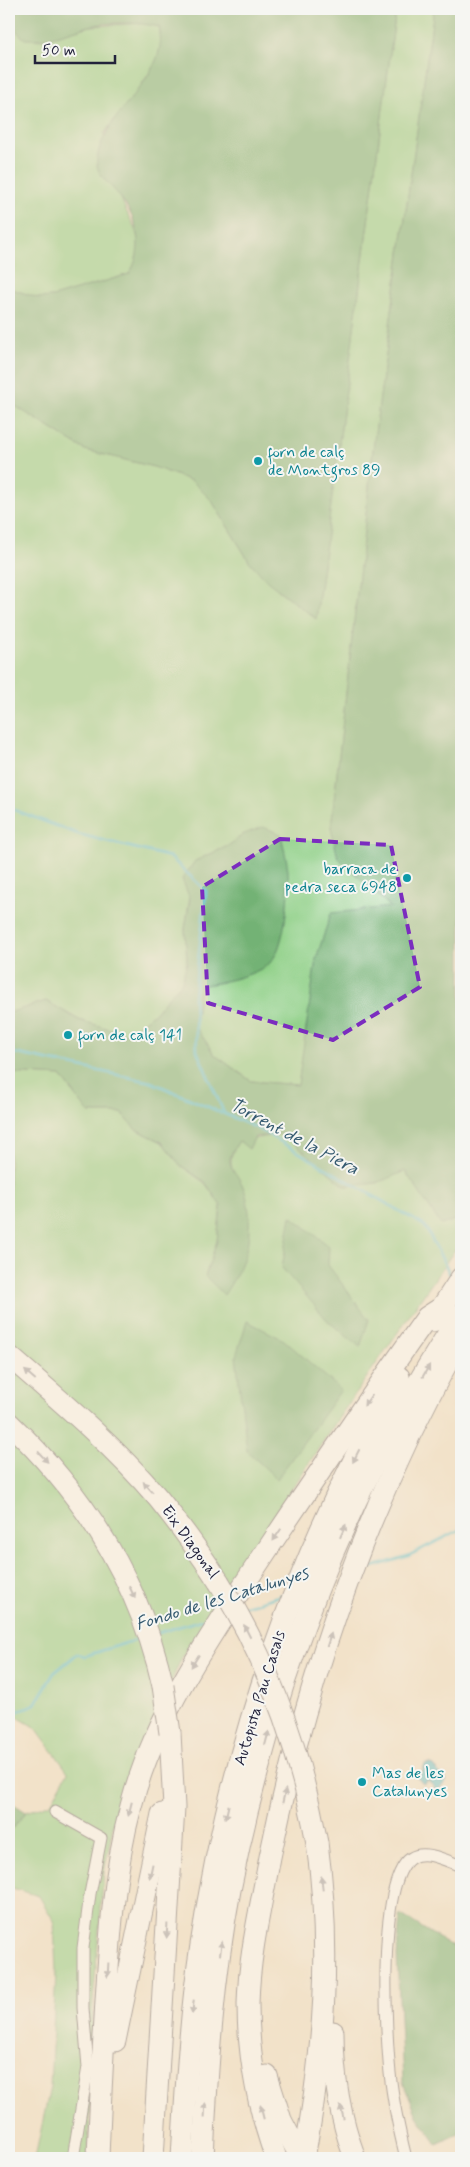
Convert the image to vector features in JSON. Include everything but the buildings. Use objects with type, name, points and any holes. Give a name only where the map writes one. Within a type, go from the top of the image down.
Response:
[{"type":"highway","name":"Autopista Pau Casals","points":[[202,2158],[214,1999],[230,1892],[254,1786],[308,1587],[345,1478],[370,1430],[455,1295]]},
{"type":"highway","points":[[98,2158],[110,1921],[122,1842],[131,1804],[155,1738],[191,1668],[363,1407],[427,1317],[455,1295]]},
{"type":"highway","points":[[276,2158],[264,2122],[254,2077],[248,2004],[256,1930],[278,1821],[305,1715],[353,1573],[408,1443],[461,1337]]},
{"type":"highway","name":"Eix Diagonal","points":[[9,1356],[104,1441],[140,1477],[184,1531],[219,1582],[257,1650],[287,1724],[304,1781],[318,1843],[326,1922]]},
{"type":"highway","points":[[9,1422],[52,1466],[94,1522],[118,1562],[149,1637],[163,1686],[170,1733],[174,1787],[153,2158]]},
{"type":"highway","name":"Autopista Pau Casals","points":[[182,2158],[194,2000],[201,1946],[220,1838],[261,1685],[308,1587]]},
{"type":"highway","points":[[105,2158],[113,2050],[160,1831],[165,1776],[172,1755]]},
{"type":"highway","points":[[278,1821],[258,1960],[258,2024],[264,2062],[274,2100],[288,2137],[304,2153]]},
{"type":"highway","points":[[304,2153],[324,2020],[326,1922]]},
{"type":"highway","points":[[326,1922],[334,1985],[333,2047],[337,2084],[345,2128],[355,2158]]},
{"type":"street","points":[[55,1812],[101,1838],[83,1948],[83,2008],[88,2067],[73,2158]]},
{"type":"street","points":[[406,2158],[394,2100],[386,2026],[388,1932],[395,1884],[399,1872],[412,1857],[421,1855],[435,1857],[461,1866]]},
{"type":"highlighted area","points":[[280,839],[391,845],[420,987],[333,1040],[208,1003],[202,887]]},
{"type":"green space","points":[[9,9],[14,9],[12,17],[38,40],[91,26],[146,23],[159,27],[162,38],[160,53],[147,77],[104,134],[120,195],[136,233],[138,251],[135,262],[129,274],[53,297],[38,298],[9,288]]},
{"type":"green space","points":[[14,9],[396,9],[316,619],[267,581],[249,561],[212,501],[192,481],[154,467],[85,450],[9,402],[9,288],[38,298],[53,297],[129,274],[134,265],[138,245],[135,225],[117,193],[101,176],[97,160],[102,142],[111,125],[146,78],[155,62],[160,45],[159,27],[134,23],[90,26],[50,37],[25,39],[13,26]]},
{"type":"green space","points":[[396,9],[434,9],[375,433],[331,828],[370,889],[391,907],[304,1052],[298,1085],[251,1081],[215,1055],[195,1026],[200,986],[223,982],[244,834],[228,846],[195,861],[185,929],[187,962],[182,982],[153,1014],[127,1035],[79,1020],[46,1001],[9,1013],[9,402],[85,450],[154,467],[192,481],[212,501],[249,561],[278,590],[316,618]]},
{"type":"green space","points":[[434,9],[461,9],[461,1218],[441,1225],[405,1171],[377,1183],[345,1186],[283,1134],[255,1137],[249,1149],[239,1141],[233,1150],[230,1162],[247,1197],[248,1237],[242,1263],[224,1295],[205,1276],[217,1241],[221,1206],[205,1182],[180,1165],[162,1142],[135,1129],[122,1113],[89,1113],[61,1076],[9,1073],[9,1013],[46,1001],[79,1020],[127,1034],[153,1014],[182,982],[187,962],[185,929],[190,899],[182,879],[195,861],[228,846],[244,834],[263,827],[281,834],[287,866],[287,908],[278,949],[273,959],[266,966],[251,974],[200,986],[195,1026],[215,1055],[251,1081],[298,1085],[316,959],[331,913],[391,907],[338,858],[331,828],[375,433]]},
{"type":"green space","points":[[9,1073],[61,1076],[89,1113],[122,1113],[135,1129],[162,1142],[180,1165],[205,1183],[221,1206],[217,1241],[206,1276],[244,1189],[231,1165],[232,1154],[239,1141],[283,1134],[345,1186],[377,1183],[405,1170],[441,1224],[461,1218],[461,1241],[338,1419],[183,1655],[117,1805],[104,1873],[93,2002],[91,2101],[87,2158],[35,2158],[50,2087],[56,1973],[54,1921],[39,1896],[9,1887],[9,1829],[13,1828],[26,1812],[51,1803],[68,1772],[36,1728],[9,1712]]},
{"type":"green space","points":[[291,1216],[329,1246],[328,1265],[369,1320],[360,1347],[328,1321],[282,1268]]},
{"type":"green space","points":[[247,1321],[284,1340],[341,1390],[277,1479],[247,1451],[236,1356]]},
{"type":"green space","points":[[9,1801],[26,1812],[13,1828],[9,1829]]},
{"type":"green space","points":[[400,1914],[461,1952],[461,2133],[437,2144],[417,2116],[403,2083],[397,1956]]},
{"type":"water","points":[[431,1764],[447,1781],[437,1791],[428,1780],[423,1784],[417,1777],[423,1772],[423,1766]]},
{"type":"waterway","points":[[9,808],[78,834],[170,857],[206,891],[194,997],[197,1051],[224,1113]]},
{"type":"waterway","name":"Torrent de la Piera","points":[[9,1052],[151,1082],[257,1128],[425,1226],[452,1278]]},
{"type":"waterway","name":"Fondo de les Catalunyes","points":[[360,1571],[408,1556],[461,1529]]},
{"type":"waterway","name":"Fondo de les Catalunyes","points":[[243,1607],[285,1594]]},
{"type":"waterway","name":"Fondo de les Catalunyes","points":[[155,1634],[214,1616]]},
{"type":"waterway","name":"Fondo de les Catalunyes","points":[[9,1715],[35,1704],[54,1673],[77,1654],[85,1656],[142,1638]]},
{"type":"place","name":"forn de calç de Montgros 89","points":[[258,461]]},
{"type":"place","name":"barraca de pedra seca 6948","points":[[407,878]]},
{"type":"place","name":"forn de calç 141","points":[[68,1035]]},
{"type":"place","name":"Mas de les Catalunyes","points":[[362,1782]]}]
